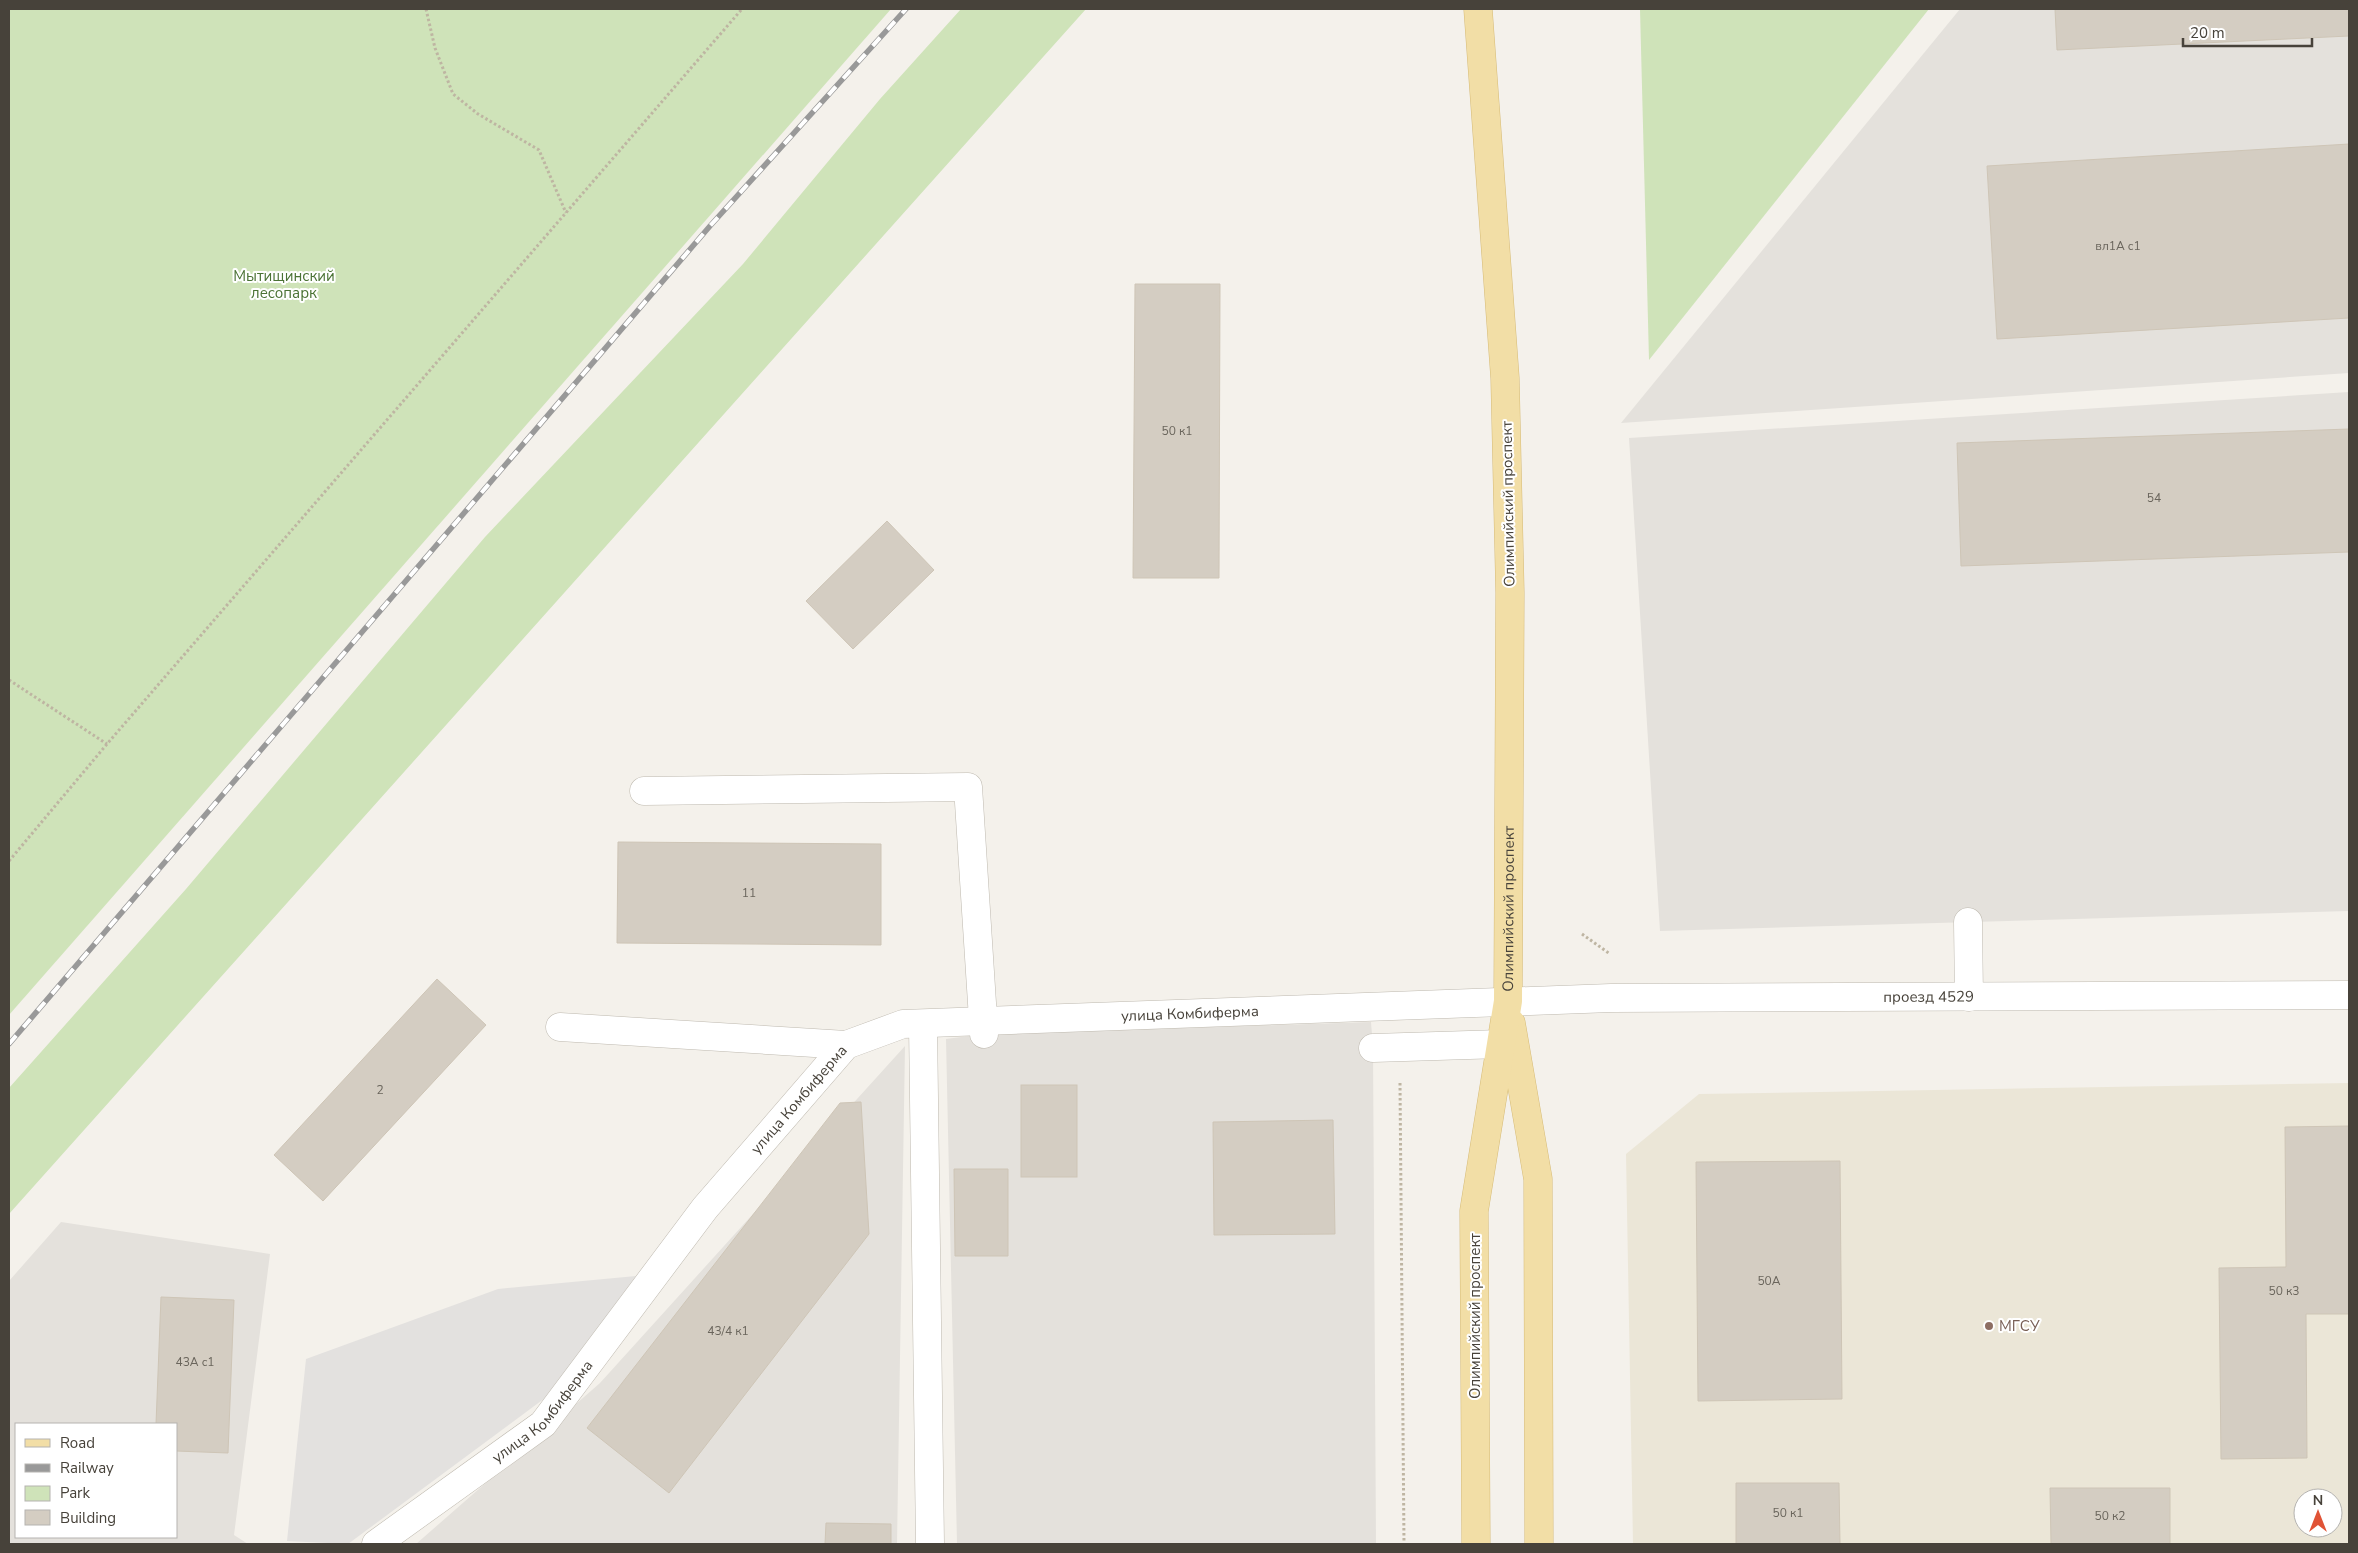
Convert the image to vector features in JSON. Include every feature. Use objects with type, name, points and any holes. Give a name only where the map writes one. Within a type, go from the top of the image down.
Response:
[{"type":"main road","name":"Олимпийский проспект","points":[[1476,1544],[1474,1211],[1508,1001],[1510,592],[1505,378],[1478,9]]},
{"type":"main road","name":"Олимпийский проспект","points":[[1508,1001],[1538,1179],[1539,1544]]},
{"type":"street","points":[[644,791],[968,787],[984,1028]]},
{"type":"street","points":[[1968,922],[1970,997]]},
{"type":"street","name":"проезд 4529","points":[[1508,1001],[1610,998],[2349,995]]},
{"type":"street","name":"улица Комбиферма","points":[[376,1544],[543,1424],[705,1208],[846,1045],[903,1024],[984,1028],[1508,1001]]},
{"type":"street","points":[[923,1024],[930,1544]]},
{"type":"street","points":[[560,1027],[846,1045]]},
{"type":"street","points":[[1386,1048],[1501,1044]]},
{"type":"path","points":[[426,9],[435,48],[453,94],[478,114],[539,150],[566,213]]},
{"type":"path","points":[[9,861],[107,744],[742,9]]},
{"type":"path","points":[[9,680],[107,744]]},
{"type":"path","points":[[1582,934],[1610,954]]},
{"type":"path","points":[[1386,1048],[1404,1544]]},
{"type":"shaded area","points":[[1960,9],[2349,9],[2349,373],[1621,423]]},
{"type":"shaded area","points":[[2349,392],[2349,911],[1660,931],[1629,438]]},
{"type":"shaded area","points":[[1371,1022],[1373,1048],[1376,1544],[957,1544],[946,1039],[984,1034]]},
{"type":"shaded area","points":[[905,1046],[897,1544],[416,1544],[600,1383]]},
{"type":"shaded area","name":"МГСУ","points":[[2349,1083],[2349,1544],[1633,1544],[1626,1154],[1699,1094]]},
{"type":"shaded area","points":[[61,1222],[270,1254],[234,1535],[248,1544],[9,1544],[9,1281]]},
{"type":"shaded area","points":[[636,1276],[545,1398],[348,1544],[287,1541],[306,1359],[498,1289]]},
{"type":"green space","name":"Мытищинский лесопарк","points":[[9,9],[891,9],[9,1015]]},
{"type":"green space","points":[[961,9],[1086,9],[9,1214],[9,1088],[186,889],[485,537],[743,264],[880,99]]},
{"type":"green space","points":[[1640,9],[1929,9],[1649,360]]},
{"type":"building","points":[[2055,9],[2349,9],[2349,36],[2057,50]]},
{"type":"building","points":[[2349,144],[2349,318],[1997,339],[1987,166]]},
{"type":"building","points":[[1135,284],[1220,284],[1219,578],[1133,578]]},
{"type":"building","points":[[2349,429],[2349,552],[1961,566],[1957,443]]},
{"type":"building","points":[[887,521],[934,570],[853,649],[806,601]]},
{"type":"building","points":[[618,842],[881,844],[881,945],[617,943]]},
{"type":"building","points":[[437,979],[486,1025],[323,1201],[274,1155]]},
{"type":"building","points":[[1021,1085],[1077,1085],[1077,1177],[1021,1177]]},
{"type":"building","points":[[861,1102],[869,1234],[669,1493],[587,1428],[840,1103]]},
{"type":"building","points":[[1333,1120],[1335,1234],[1214,1235],[1213,1122]]},
{"type":"building","points":[[2349,1126],[2349,1314],[2306,1314],[2307,1458],[2221,1459],[2219,1268],[2286,1267],[2285,1127]]},
{"type":"building","points":[[1840,1161],[1842,1399],[1698,1401],[1696,1162]]},
{"type":"building","points":[[954,1169],[1008,1169],[1008,1256],[955,1256]]},
{"type":"building","points":[[161,1297],[234,1300],[228,1453],[178,1451],[178,1423],[156,1423]]},
{"type":"building","points":[[1736,1483],[1839,1483],[1840,1544],[1736,1544]]},
{"type":"building","points":[[2050,1488],[2170,1488],[2170,1544],[2051,1544]]},
{"type":"building","points":[[826,1523],[891,1524],[891,1544],[825,1544]]},
{"type":"railway","points":[[9,1044],[710,226],[906,9]]},
{"type":"place","name":"МГСУ","points":[[1989,1326]]}]
